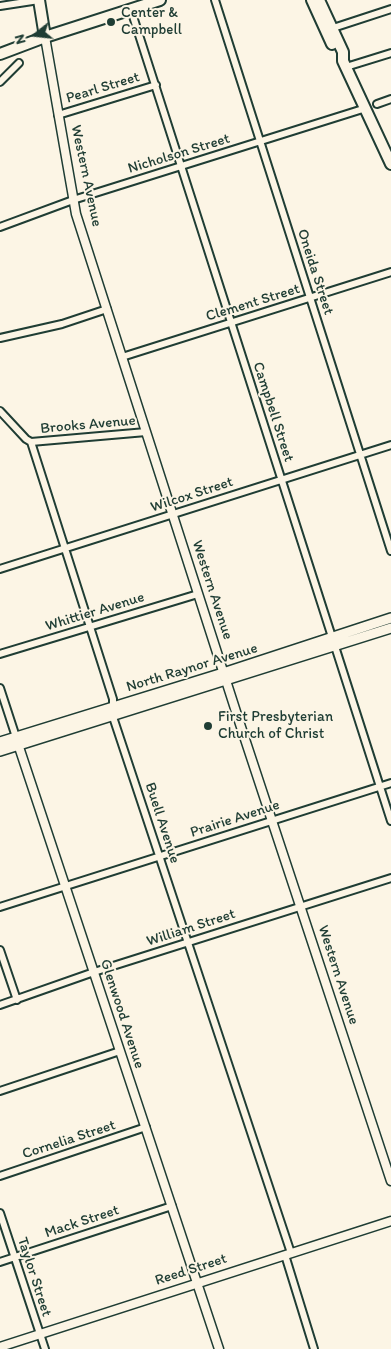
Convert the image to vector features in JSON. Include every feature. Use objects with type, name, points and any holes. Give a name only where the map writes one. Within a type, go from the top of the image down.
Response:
[{"type":"main road","name":"Western Avenue","points":[[39,0],[45,37]]},
{"type":"main road","points":[[0,54],[56,33],[160,0]]},
{"type":"main road","points":[[312,0],[329,29]]},
{"type":"main road","points":[[319,0],[337,54],[345,64],[391,164]]},
{"type":"main road","points":[[43,23],[48,29],[56,33]]},
{"type":"main road","name":"North Raynor Avenue","points":[[0,742],[17,741],[224,677],[332,642],[391,618]]},
{"type":"main road","name":"North Raynor Avenue","points":[[332,642],[391,628]]},
{"type":"main road","name":"North Raynor Avenue","points":[[0,751],[17,741]]},
{"type":"street","points":[[0,6],[39,0]]},
{"type":"street","name":"Oneida Street","points":[[215,0],[391,551]]},
{"type":"street","points":[[329,29],[391,9]]},
{"type":"street","name":"Campbell Street","points":[[131,10],[332,642],[391,821]]},
{"type":"street","name":"Western Avenue","points":[[45,37],[72,200],[224,677],[391,1180]]},
{"type":"street","points":[[345,64],[391,53]]},
{"type":"street","points":[[0,82],[19,63]]},
{"type":"street","name":"Pearl Street","points":[[58,115],[156,85]]},
{"type":"street","points":[[377,104],[391,99]]},
{"type":"street","name":"Nicholson Street","points":[[0,227],[72,200],[366,108]]},
{"type":"street","name":"Clement Street","points":[[122,357],[391,273]]},
{"type":"street","points":[[0,338],[62,324],[108,309]]},
{"type":"street","name":"Buell Avenue","points":[[0,411],[32,442],[113,699],[113,712],[288,1254],[314,1349]]},
{"type":"street","name":"Brooks Avenue","points":[[32,442],[146,432]]},
{"type":"street","name":"Wilcox Street","points":[[0,569],[391,445]]},
{"type":"street","name":"Whittier Avenue","points":[[0,654],[198,594]]},
{"type":"street","name":"Glenwood Avenue","points":[[0,688],[219,1349]]},
{"type":"street","name":"Prairie Avenue","points":[[0,907],[391,783]]},
{"type":"street","name":"William Street","points":[[0,1005],[94,972],[391,878]]},
{"type":"street","points":[[0,950],[17,1000]]},
{"type":"street","points":[[0,1091],[120,1052]]},
{"type":"street","name":"Cornelia Street","points":[[0,1176],[146,1128]]},
{"type":"street","name":"Mack Street","points":[[0,1262],[172,1206]]},
{"type":"street","name":"Taylor Street","points":[[0,1212],[45,1349]]},
{"type":"street","name":"Reed Street","points":[[0,1346],[391,1221]]},
{"type":"place","name":"Center & Campbell","points":[[111,22]]},
{"type":"place","name":"First Presbyterian Church of Christ","points":[[208,726]]}]
